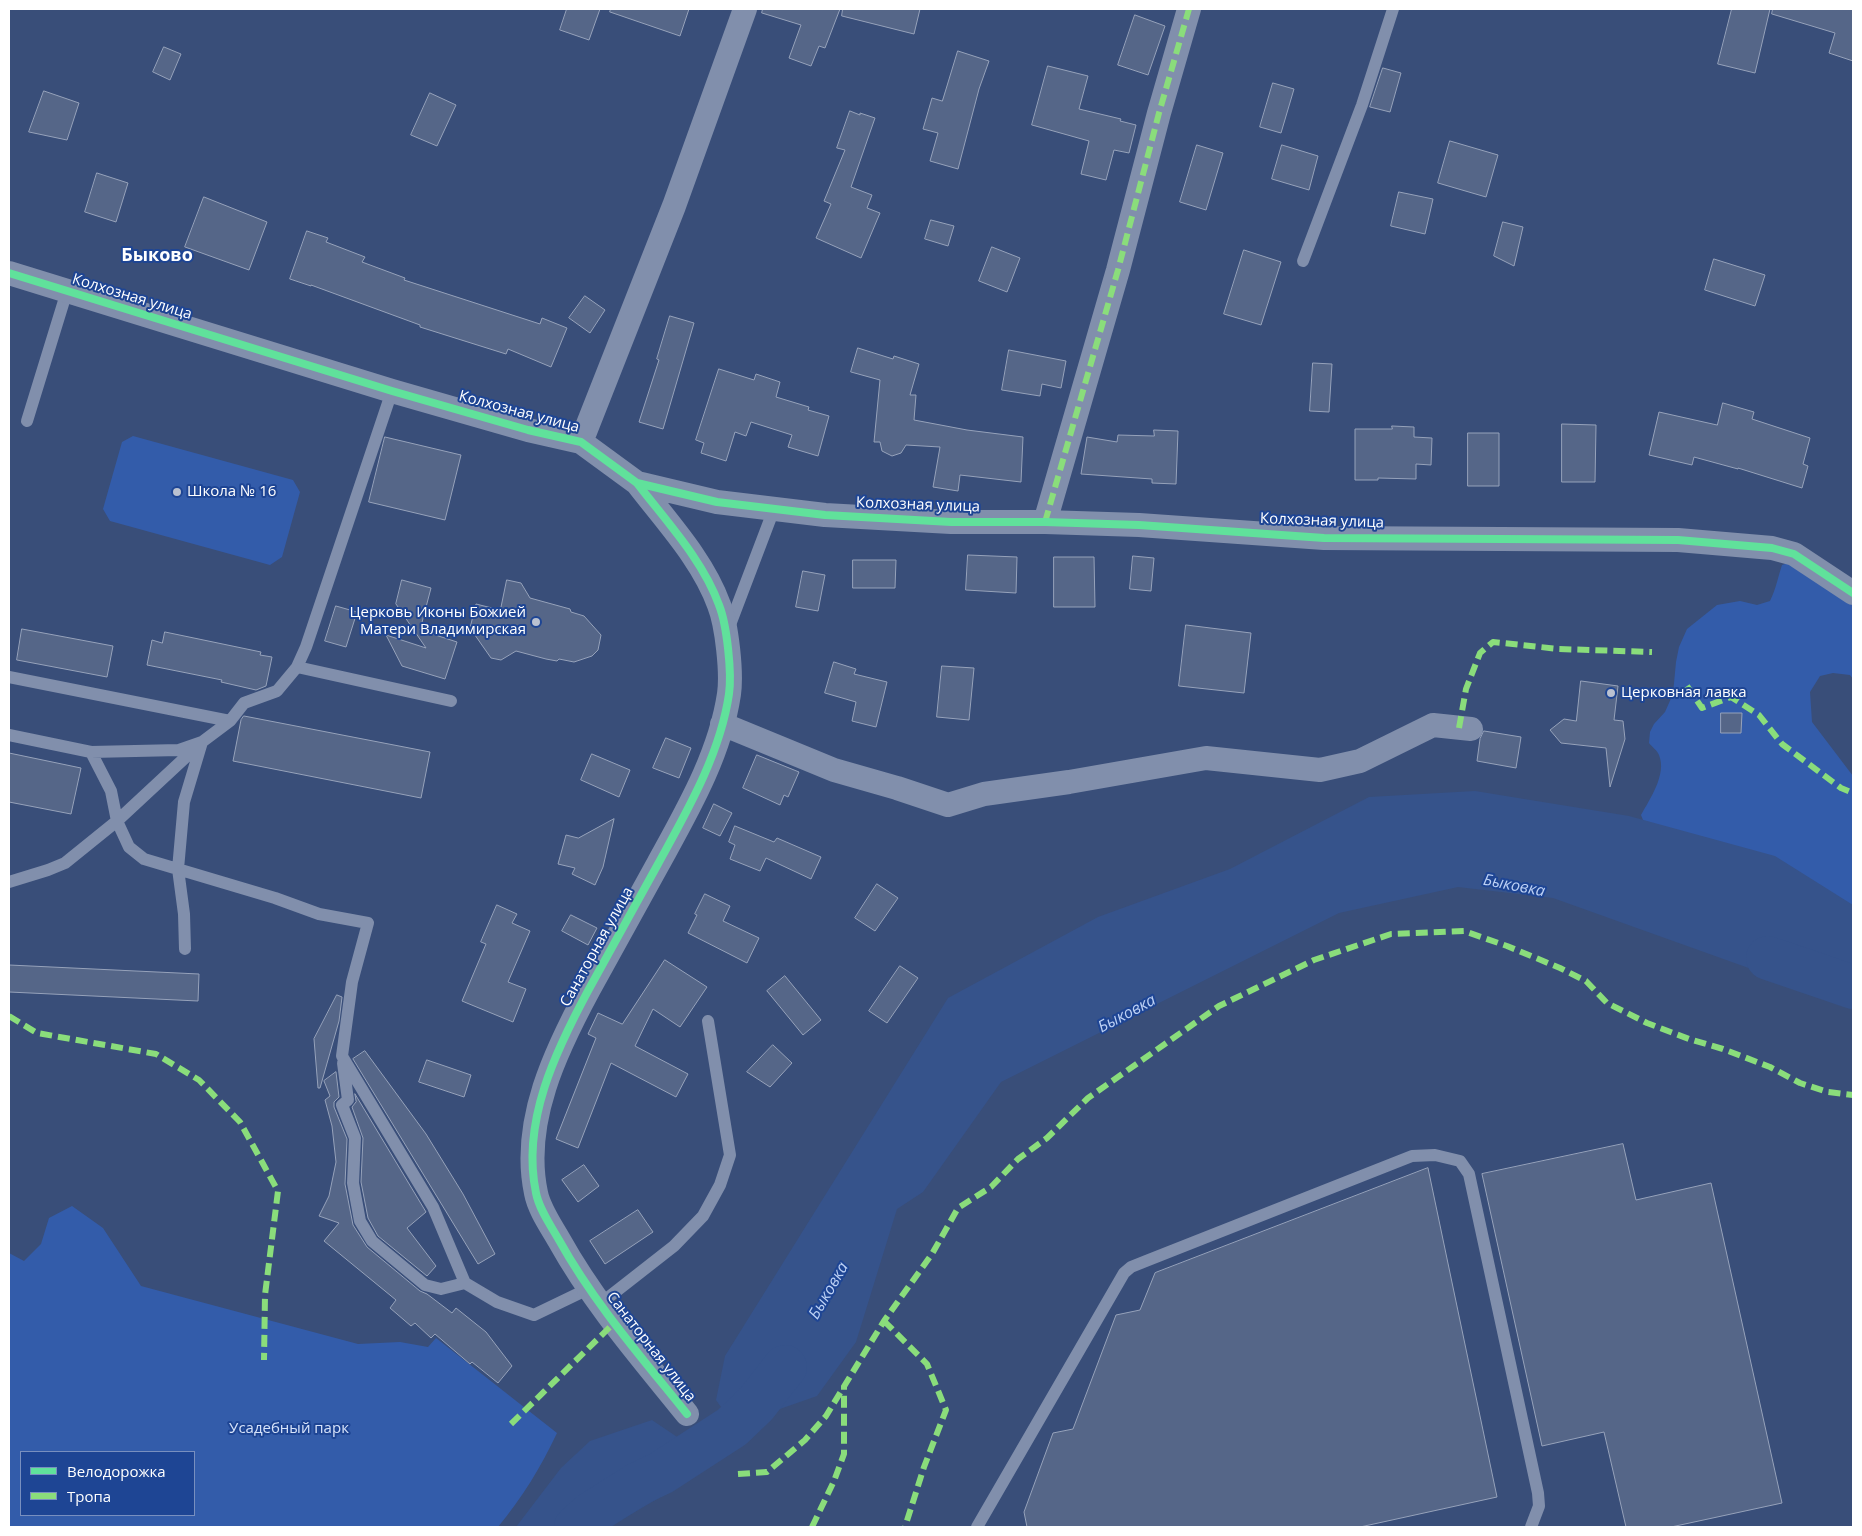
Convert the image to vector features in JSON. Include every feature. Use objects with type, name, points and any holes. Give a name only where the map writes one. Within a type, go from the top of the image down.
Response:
[{"type":"street","points":[[581,442],[674,206],[745,9]]},
{"type":"street","points":[[1044,522],[1118,270],[1159,113],[1189,9]]},
{"type":"street","name":"Колхозная улица","points":[[9,273],[392,391],[528,430],[581,442],[637,483],[717,502],[825,515],[951,522],[1139,525],[1324,538],[1678,540],[1732,544],[1772,548],[1794,554],[1853,593]]},
{"type":"street","name":"Санаторная улица","points":[[637,483],[696,561],[712,588],[721,609],[726,638],[730,678],[729,694],[710,761],[690,804],[574,1016],[554,1058],[534,1129],[531,1162],[536,1196],[552,1229],[597,1294],[687,1414]]},
{"type":"street","points":[[722,724],[834,770],[948,805],[984,794],[1069,782],[1206,758],[1320,770],[1360,761],[1433,725],[1471,729]]},
{"type":"lane","points":[[1303,261],[1362,105],[1393,9]]},
{"type":"lane","points":[[27,421],[67,291]]},
{"type":"lane","points":[[9,882],[65,863],[116,821],[202,742],[230,721],[244,702],[277,691],[297,667],[306,647],[392,391]]},
{"type":"lane","points":[[726,638],[774,509]]},
{"type":"lane","points":[[297,667],[451,701]]},
{"type":"lane","points":[[9,677],[230,721]]},
{"type":"lane","points":[[9,735],[91,752],[179,750],[202,742]]},
{"type":"lane","points":[[185,949],[184,914],[178,869],[184,802],[202,742]]},
{"type":"lane","points":[[91,752],[111,791],[116,821],[129,848],[144,859],[275,898],[319,914],[368,924],[352,982],[342,1056],[348,1100],[342,1105],[355,1138],[353,1183],[360,1221],[372,1241],[425,1284],[441,1289],[466,1282]]},
{"type":"lane","points":[[342,1056],[433,1207],[466,1282],[497,1302],[534,1315],[597,1294],[674,1246],[703,1216],[720,1185],[730,1155],[708,1021]]},
{"type":"lane","points":[[978,1527],[1114,1288],[1124,1273],[1131,1267],[1412,1156],[1435,1155],[1460,1161],[1469,1174],[1538,1493],[1539,1506],[1531,1527]]},
{"type":"green space","points":[[133,436],[293,480],[300,492],[282,557],[270,565],[110,521],[103,509],[122,442]]},
{"type":"green space","points":[[1804,558],[1853,600],[1853,679],[1850,675],[1833,673],[1820,676],[1810,692],[1812,722],[1853,776],[1853,919],[1645,825],[1641,815],[1653,794],[1661,770],[1659,755],[1649,743],[1650,732],[1654,724],[1665,712],[1673,694],[1679,647],[1687,629],[1717,605],[1740,601],[1757,605],[1770,601],[1782,565]]},
{"type":"green space","name":"Усадебный парк","points":[[72,1206],[103,1228],[141,1286],[358,1344],[400,1342],[428,1347],[436,1338],[557,1433],[530,1482],[498,1527],[9,1527],[9,1253],[24,1261],[41,1244],[49,1218]]},
{"type":"water","points":[[1475,791],[1629,816],[1775,856],[1853,905],[1853,980],[1757,971],[1553,898],[1458,887],[1339,913],[1001,1082],[923,1192],[897,1209],[856,1342],[817,1396],[774,1411],[726,1414],[716,1400],[725,1356],[948,998],[1098,917],[1230,869],[1369,797]]},
{"type":"water","points":[[652,1420],[680,1439],[691,1462],[686,1482],[609,1527],[516,1527],[561,1468],[590,1441]]},
{"type":"building","points":[[567,9],[600,9],[589,40],[560,30]]},
{"type":"building","points":[[611,9],[689,9],[680,36],[610,12]]},
{"type":"building","points":[[763,9],[840,9],[825,48],[819,46],[811,66],[789,58],[801,25],[762,13]]},
{"type":"building","points":[[843,9],[920,9],[914,34],[842,16]]},
{"type":"building","points":[[1732,9],[1770,9],[1755,73],[1718,64]]},
{"type":"building","points":[[1773,9],[1853,9],[1853,61],[1829,53],[1835,33],[1772,14]]},
{"type":"building","points":[[1135,15],[1165,26],[1148,75],[1118,65]]},
{"type":"building","points":[[164,47],[181,54],[170,80],[153,72]]},
{"type":"building","points":[[958,51],[989,61],[979,89],[958,169],[930,161],[938,133],[923,129],[932,98],[942,101]]},
{"type":"building","points":[[1048,66],[1088,76],[1079,109],[1121,119],[1120,121],[1136,125],[1129,153],[1114,150],[1106,180],[1081,174],[1089,141],[1032,125]]},
{"type":"building","points":[[1383,68],[1401,73],[1390,112],[1370,107]]},
{"type":"building","points":[[1273,83],[1294,89],[1281,133],[1260,127]]},
{"type":"building","points":[[44,91],[79,103],[67,140],[29,132]]},
{"type":"building","points":[[430,93],[456,105],[437,146],[411,135]]},
{"type":"building","points":[[850,111],[875,118],[851,187],[872,195],[867,208],[880,213],[861,258],[816,238],[831,204],[824,201],[845,150],[837,148]]},
{"type":"building","points":[[1450,141],[1498,155],[1486,197],[1438,183]]},
{"type":"building","points":[[1197,145],[1223,153],[1206,210],[1180,202]]},
{"type":"building","points":[[1282,145],[1318,156],[1309,190],[1272,179]]},
{"type":"building","points":[[97,173],[128,183],[116,222],[85,212]]},
{"type":"building","points":[[1399,192],[1433,199],[1425,234],[1391,226]]},
{"type":"building","points":[[204,197],[267,222],[249,270],[185,247]]},
{"type":"building","points":[[931,220],[954,226],[948,246],[925,239]]},
{"type":"building","points":[[1503,222],[1523,227],[1514,266],[1494,256]]},
{"type":"building","points":[[307,231],[328,238],[326,242],[365,257],[362,262],[405,278],[404,280],[540,324],[542,318],[567,328],[551,367],[508,349],[506,354],[420,327],[420,325],[290,279]]},
{"type":"building","points":[[992,247],[1020,258],[1007,292],[979,281]]},
{"type":"building","points":[[1244,250],[1281,262],[1261,325],[1224,314]]},
{"type":"building","points":[[1714,259],[1765,275],[1755,306],[1705,290]]},
{"type":"building","points":[[585,296],[605,310],[590,333],[569,318]]},
{"type":"building","points":[[670,316],[694,323],[663,429],[639,422],[659,360],[657,359]]},
{"type":"building","points":[[858,348],[893,359],[894,356],[919,364],[910,395],[916,395],[914,420],[967,430],[1023,437],[1021,482],[960,475],[958,491],[933,487],[940,447],[906,445],[901,453],[892,456],[882,451],[880,442],[874,442],[880,380],[851,372]]},
{"type":"building","points":[[1009,350],[1066,361],[1061,388],[1042,384],[1040,396],[1002,390]]},
{"type":"building","points":[[1313,363],[1332,364],[1329,412],[1310,411]]},
{"type":"building","points":[[719,369],[754,380],[756,374],[780,382],[776,397],[809,407],[808,410],[829,416],[818,456],[788,447],[792,435],[751,422],[746,436],[735,432],[726,461],[701,453],[704,443],[696,440]]},
{"type":"building","points":[[1723,403],[1754,412],[1752,419],[1810,438],[1803,464],[1808,466],[1802,488],[1738,468],[1694,457],[1692,465],[1649,455],[1659,412],[1717,425]]},
{"type":"building","points":[[1562,424],[1596,425],[1595,482],[1562,482]]},
{"type":"building","points":[[1392,426],[1414,427],[1414,437],[1432,438],[1431,465],[1416,464],[1416,479],[1378,478],[1378,480],[1355,480],[1355,429],[1392,429]]},
{"type":"building","points":[[1154,430],[1178,431],[1176,484],[1152,483],[1152,479],[1081,474],[1087,437],[1117,442],[1118,435],[1154,436]]},
{"type":"building","points":[[1468,433],[1499,433],[1499,486],[1468,486]]},
{"type":"building","points":[[385,437],[461,455],[445,520],[369,502]]},
{"type":"building","points":[[968,555],[1017,557],[1016,593],[966,590]]},
{"type":"building","points":[[1133,556],[1154,558],[1151,591],[1130,589]]},
{"type":"building","points":[[1054,557],[1094,557],[1095,607],[1054,607]]},
{"type":"building","points":[[853,560],[896,560],[895,588],[853,588]]},
{"type":"building","points":[[803,571],[825,575],[818,611],[796,607]]},
{"type":"building","points":[[402,580],[431,588],[420,630],[457,642],[445,679],[402,666],[386,635],[426,648],[396,604]]},
{"type":"building","name":"Церковь Иконы Божией Матери Владимирская","points":[[507,580],[521,583],[530,598],[570,609],[571,612],[584,616],[601,635],[598,650],[592,656],[574,662],[546,659],[516,651],[501,660],[491,658],[470,628],[476,604],[500,610]]},
{"type":"building","points":[[336,606],[357,612],[346,647],[325,641]]},
{"type":"building","points":[[1186,625],[1251,633],[1244,693],[1179,686]]},
{"type":"building","points":[[22,629],[113,646],[107,677],[17,660]]},
{"type":"building","points":[[165,632],[261,652],[260,655],[272,657],[266,686],[256,690],[221,682],[222,680],[147,665],[152,640],[162,643]]},
{"type":"building","points":[[834,662],[856,669],[854,674],[887,682],[876,727],[852,721],[856,702],[825,693]]},
{"type":"building","points":[[942,666],[974,668],[969,720],[937,717]]},
{"type":"building","points":[[1581,681],[1618,686],[1614,720],[1623,721],[1625,739],[1610,787],[1606,748],[1561,743],[1550,730],[1564,719],[1576,721]]},
{"type":"building","points":[[1721,713],[1742,713],[1741,733],[1721,733]]},
{"type":"building","points":[[244,716],[430,752],[421,798],[233,761],[241,720]]},
{"type":"building","points":[[1484,731],[1521,737],[1516,768],[1477,761],[1480,739]]},
{"type":"building","points":[[666,738],[691,748],[679,778],[653,768]]},
{"type":"building","points":[[9,753],[81,768],[71,814],[9,802]]},
{"type":"building","points":[[592,754],[630,770],[619,797],[581,780]]},
{"type":"building","points":[[757,755],[799,772],[788,797],[784,795],[780,805],[743,788]]},
{"type":"building","points":[[714,804],[732,813],[720,836],[703,828]]},
{"type":"building","points":[[614,819],[603,867],[595,885],[572,874],[575,868],[558,864],[566,835],[578,838]]},
{"type":"building","points":[[735,826],[774,842],[777,838],[821,857],[811,879],[766,858],[760,871],[730,859],[735,845],[729,842]]},
{"type":"building","points":[[877,884],[898,898],[875,931],[855,918]]},
{"type":"building","points":[[705,894],[730,906],[723,921],[759,938],[747,963],[688,933]]},
{"type":"building","points":[[497,905],[517,914],[512,923],[530,931],[508,982],[526,989],[513,1022],[462,1001],[486,944],[481,942]]},
{"type":"building","points":[[571,915],[597,928],[588,945],[562,931]]},
{"type":"building","points":[[665,960],[707,987],[680,1027],[653,1009],[635,1046],[688,1074],[676,1097],[611,1063],[578,1148],[556,1139],[596,1038],[588,1034],[598,1013],[622,1024]]},
{"type":"building","points":[[9,965],[199,974],[198,1001],[9,992]]},
{"type":"building","points":[[900,966],[918,978],[887,1023],[869,1011]]},
{"type":"building","points":[[785,976],[821,1020],[803,1035],[767,991]]},
{"type":"building","points":[[337,995],[342,997],[339,1021],[320,1088],[318,1088],[314,1039]]},
{"type":"building","points":[[773,1045],[792,1063],[770,1087],[747,1072]]},
{"type":"building","points":[[365,1051],[426,1134],[463,1194],[495,1254],[478,1264],[353,1059]]},
{"type":"building","points":[[427,1060],[471,1075],[464,1097],[419,1082]]},
{"type":"building","points":[[336,1072],[339,1097],[334,1102],[334,1107],[347,1139],[345,1184],[353,1225],[367,1247],[420,1291],[452,1313],[456,1308],[486,1332],[512,1366],[498,1383],[472,1362],[470,1364],[435,1334],[431,1338],[415,1323],[411,1326],[390,1308],[396,1300],[324,1241],[339,1223],[319,1216],[329,1196],[336,1162],[332,1126],[325,1100],[330,1096],[324,1081]]},
{"type":"building","points":[[355,1094],[426,1212],[407,1228],[436,1266],[427,1276],[378,1236],[368,1218],[361,1182],[363,1138],[352,1107],[356,1102]]},
{"type":"building","points":[[1623,1144],[1636,1200],[1711,1183],[1782,1503],[1671,1527],[1626,1527],[1604,1432],[1542,1446],[1482,1174]]},
{"type":"building","points":[[584,1165],[599,1186],[578,1202],[562,1180]]},
{"type":"building","points":[[1428,1168],[1497,1497],[1360,1527],[1027,1527],[1024,1512],[1053,1433],[1073,1429],[1116,1315],[1140,1310],[1155,1273]]},
{"type":"building","points":[[638,1210],[653,1232],[605,1264],[590,1241]]},
{"type":"waterway","name":"Быковка","points":[[1768,958],[1853,987]]},
{"type":"waterway","name":"Быковка","points":[[576,1527],[592,1513],[638,1484],[661,1473],[732,1427],[756,1404],[785,1367]]},
{"type":"marked path","points":[[1045,522],[1118,270],[1159,113],[1189,9]]},
{"type":"marked path","points":[[1459,728],[1466,689],[1480,653],[1493,642],[1559,649],[1652,652]]},
{"type":"marked path","points":[[1687,686],[1702,708],[1731,697],[1759,715],[1782,744],[1841,788],[1853,793]]},
{"type":"marked path","points":[[738,1474],[767,1472],[805,1440],[826,1416],[884,1321],[932,1254],[958,1208],[991,1187],[1018,1159],[1047,1138],[1088,1098],[1219,1006],[1314,960],[1391,934],[1464,931],[1507,946],[1586,981],[1607,1003],[1647,1023],[1770,1067],[1800,1083],[1828,1092],[1853,1095]]},
{"type":"marked path","points":[[9,1016],[37,1033],[156,1054],[199,1080],[240,1122],[278,1191],[265,1295],[264,1360]]},
{"type":"marked path","points":[[884,1321],[927,1364],[946,1410],[924,1467],[905,1527]]},
{"type":"marked path","points":[[511,1424],[614,1323]]},
{"type":"marked path","points":[[812,1527],[834,1481],[844,1454],[844,1386]]},
{"type":"cycle path","points":[[9,273],[392,391],[528,430],[581,442],[637,483],[717,502],[825,515],[951,522],[1139,525],[1324,538],[1678,540],[1772,548],[1794,554],[1853,593]]},
{"type":"cycle path","points":[[637,483],[683,541],[704,572],[712,588],[722,614],[726,636],[730,674],[729,694],[725,717],[701,782],[577,1012],[554,1062],[544,1087],[537,1113],[533,1140],[533,1166],[536,1193],[540,1205],[587,1286],[619,1330],[687,1414]]},
{"type":"place","name":"Школа № 16","points":[[177,492]]},
{"type":"place","name":"Церковь Иконы Божией Матери Владимирская","points":[[536,622]]},
{"type":"place","name":"Церковная лавка","points":[[1611,693]]},
{"type":"district","name":"Быково","points":[[157,256]]}]
